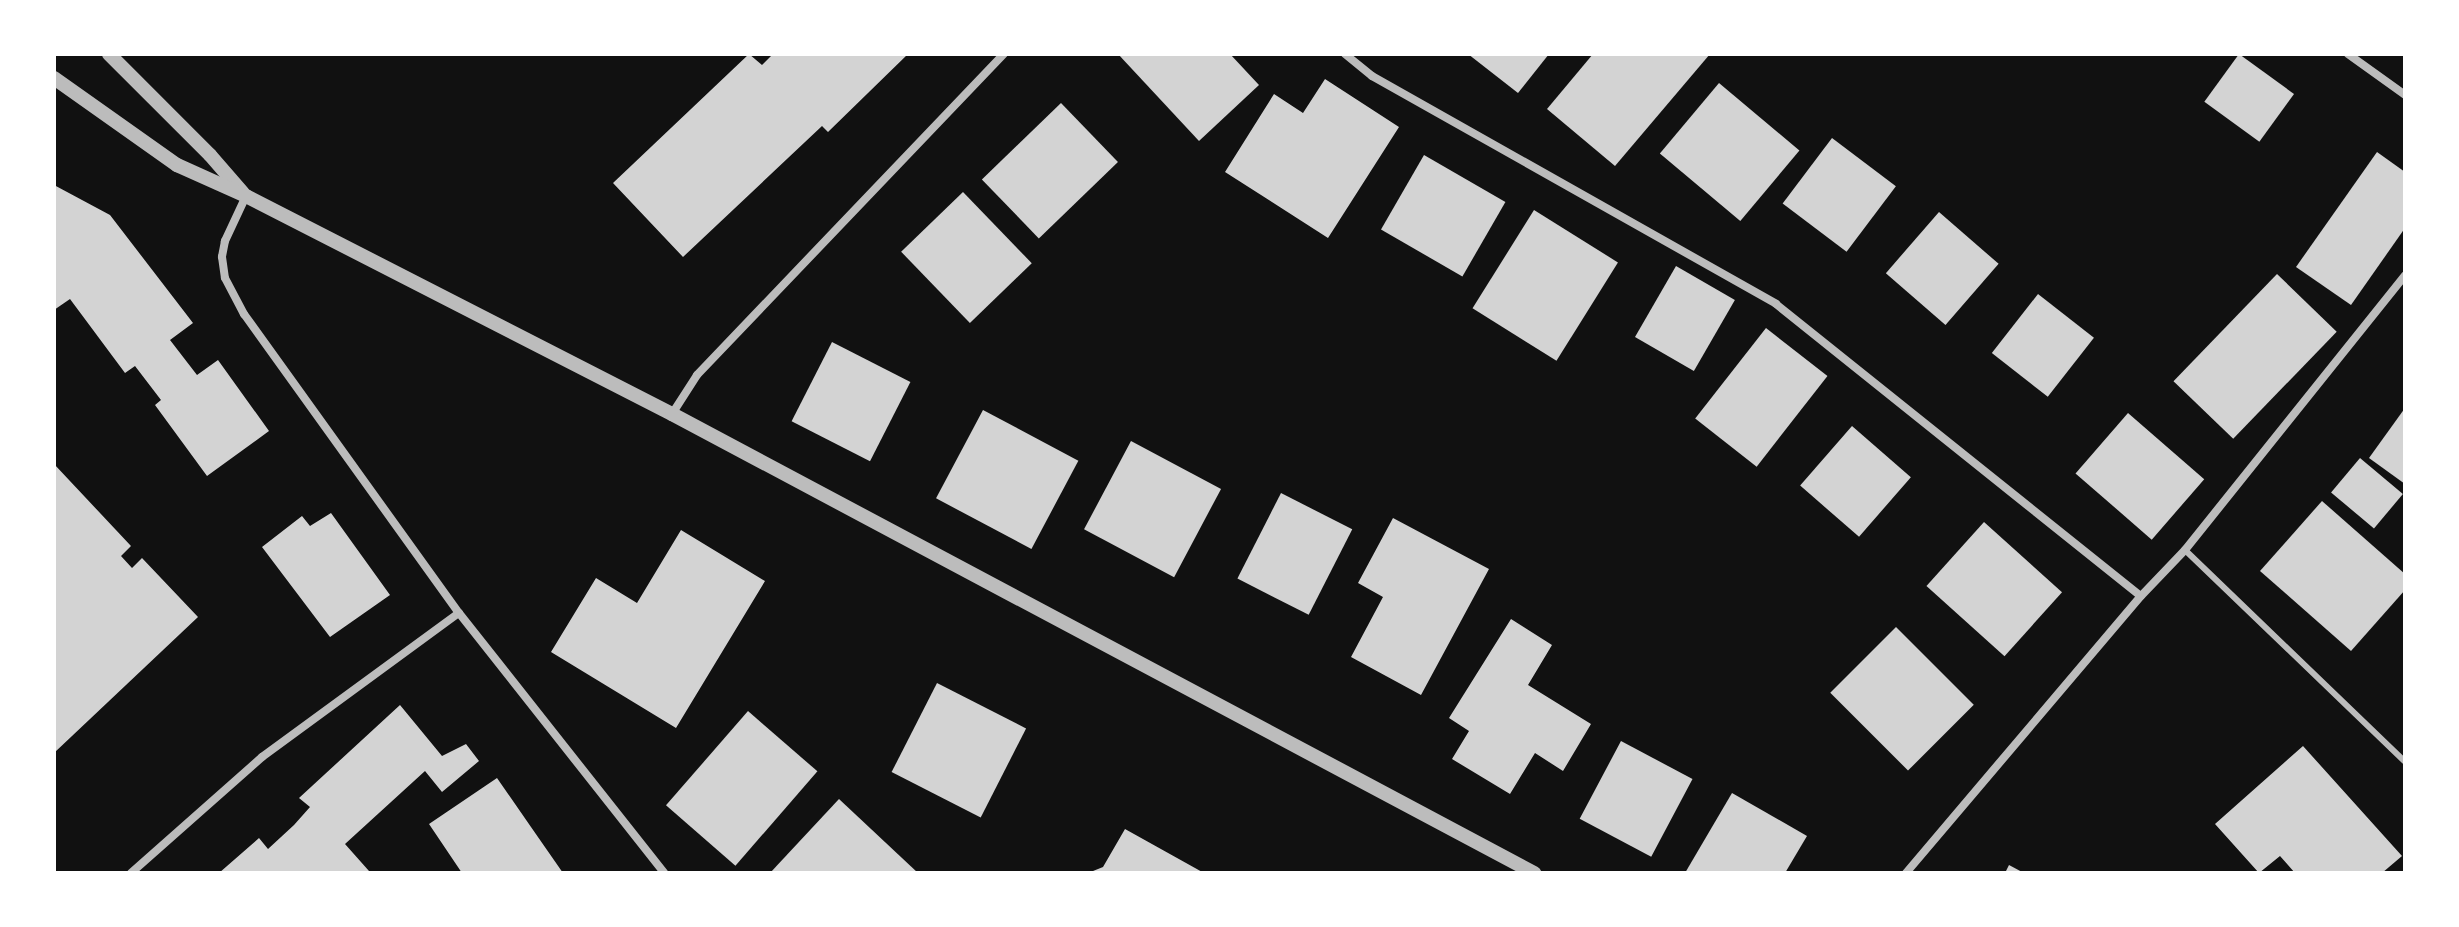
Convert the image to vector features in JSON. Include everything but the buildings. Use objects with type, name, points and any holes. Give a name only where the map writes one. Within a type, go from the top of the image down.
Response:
[{"type":"street","points":[[109,54],[210,155],[246,196]]},
{"type":"street","points":[[672,414],[697,375],[1004,54]]},
{"type":"street","points":[[1345,54],[1372,76],[1776,304],[2141,596]]},
{"type":"street","points":[[2348,54],[2405,95]]},
{"type":"street","points":[[54,78],[177,165],[246,196],[672,414],[1534,873]]},
{"type":"street","points":[[246,196],[225,241],[222,257],[225,278],[244,314],[459,613],[664,873]]},
{"type":"street","points":[[1906,873],[2141,596],[2185,550],[2405,275]]},
{"type":"street","points":[[131,873],[262,757],[459,613]]},
{"type":"lane","points":[[2185,550],[2405,762]]}]
